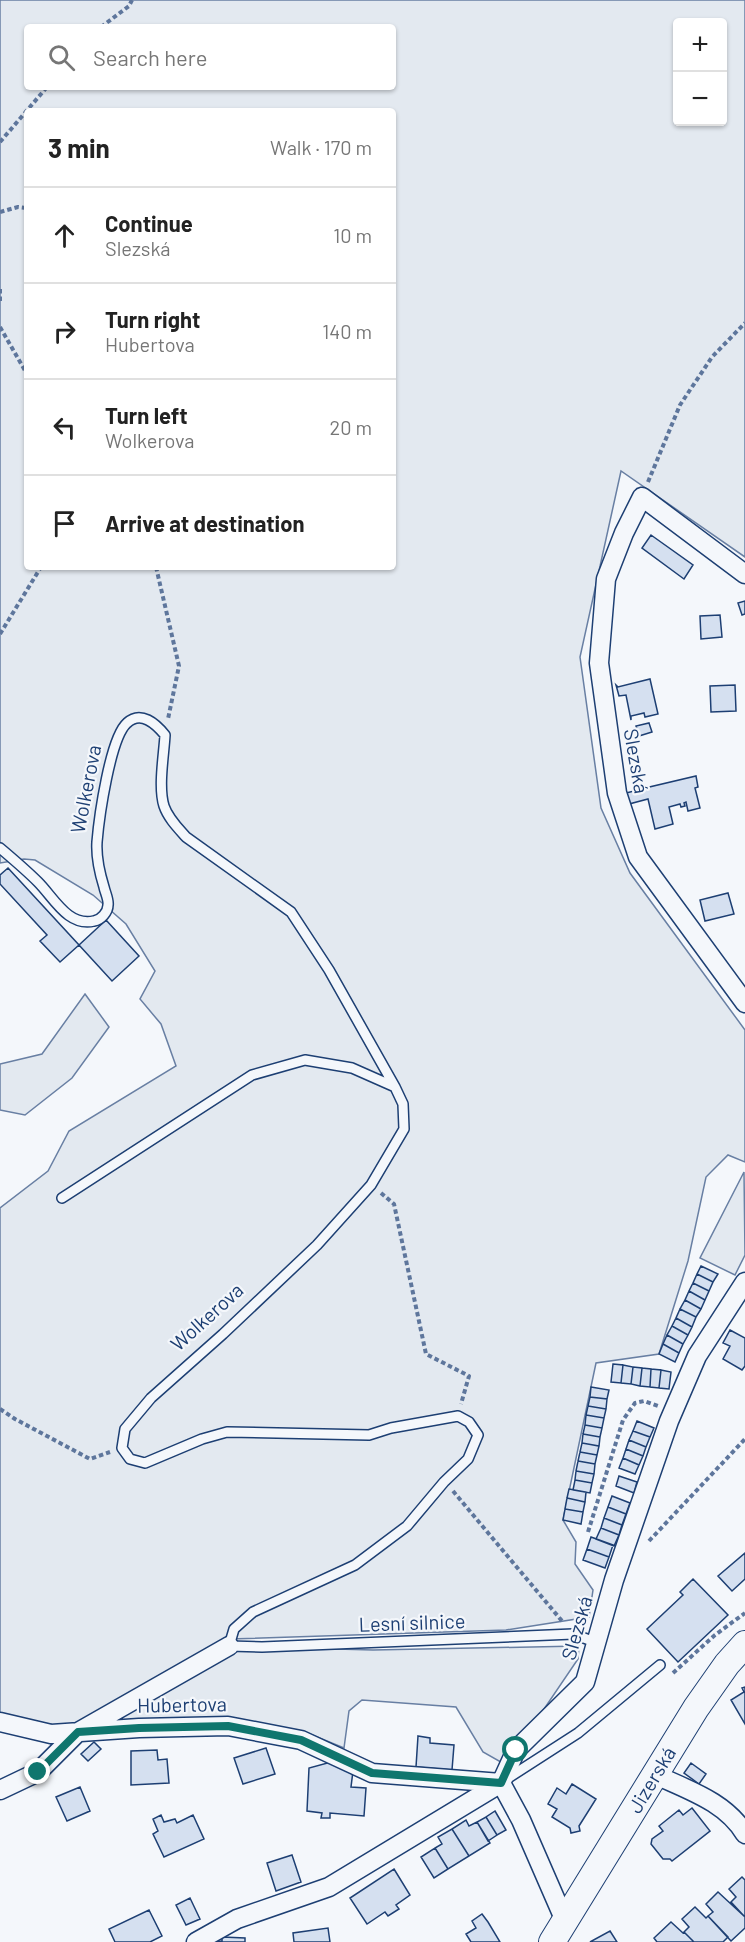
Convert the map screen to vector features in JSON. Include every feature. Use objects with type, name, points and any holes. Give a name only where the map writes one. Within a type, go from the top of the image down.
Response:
[{"type":"street","points":[[642,497],[745,574]]},
{"type":"street","name":"Slezská","points":[[642,497],[624,533],[606,579],[599,663],[616,794],[638,857],[745,1003]]},
{"type":"street","name":"Slezská","points":[[501,1783],[516,1750],[585,1682],[614,1580],[669,1421],[697,1356],[745,1282]]},
{"type":"street","name":"Jizerská","points":[[559,1932],[701,1701],[727,1664],[745,1644]]},
{"type":"street","points":[[0,1790],[38,1772],[78,1732],[229,1646]]},
{"type":"street","name":"Hubertova","points":[[0,1722],[51,1734],[139,1728],[228,1726],[301,1740],[372,1773],[501,1783]]},
{"type":"street","points":[[656,1775],[716,1804],[738,1822],[745,1834]]},
{"type":"street","points":[[196,1942],[237,1919],[329,1887],[501,1783]]},
{"type":"street","name":"Jizerská","points":[[501,1783],[521,1821],[559,1932]]},
{"type":"lane","name":"Wolkerova","points":[[0,848],[38,882],[65,913],[81,922],[97,921],[105,914],[108,904],[97,862],[97,842],[104,792],[120,735],[127,722],[140,717],[155,722],[165,735],[162,790],[164,806],[175,825],[186,837],[291,912],[328,970],[403,1104],[404,1129],[371,1185],[317,1245],[151,1398],[125,1429],[122,1448]]},
{"type":"lane","points":[[62,1198],[252,1075],[305,1060],[352,1068],[395,1087]]},
{"type":"lane","points":[[122,1448],[130,1459],[145,1463],[202,1439],[227,1432],[369,1435],[391,1428],[458,1416],[469,1422],[477,1435],[468,1459],[444,1482],[407,1526],[355,1565],[253,1612],[234,1629],[229,1646]]},
{"type":"lane","name":"Lesní silnice","points":[[229,1646],[262,1647],[573,1634],[596,1642]]},
{"type":"lane","points":[[501,1783],[578,1733],[660,1665]]},
{"type":"path","points":[[104,24],[129,6],[132,0]]},
{"type":"path","points":[[29,108],[44,90]]},
{"type":"path","points":[[0,142],[24,114]]},
{"type":"path","points":[[0,212],[24,207]]},
{"type":"path","points":[[0,289],[0,301]]},
{"type":"path","points":[[642,497],[680,405],[712,357],[745,322]]},
{"type":"path","points":[[0,327],[24,369]]},
{"type":"path","points":[[0,634],[39,570]]},
{"type":"path","points":[[157,570],[179,666],[165,735]]},
{"type":"path","points":[[371,1185],[393,1204],[426,1354],[469,1376],[458,1416]]},
{"type":"path","points":[[588,1532],[623,1420],[634,1403],[644,1401],[660,1407],[669,1421]]},
{"type":"path","points":[[0,1409],[90,1459],[122,1448]]},
{"type":"path","points":[[642,1548],[745,1438]]},
{"type":"path","points":[[444,1482],[573,1634]]},
{"type":"path","points":[[646,1676],[657,1678],[671,1674],[715,1635],[745,1613]]},
{"type":"shaded area","points":[[0,0],[745,0],[745,557],[621,471],[580,657],[601,808],[630,873],[745,1030],[745,1162],[728,1155],[706,1177],[688,1261],[659,1354],[596,1363],[563,1520],[576,1542],[575,1564],[593,1590],[589,1617],[506,1630],[230,1639],[73,1727],[37,1723],[0,1713],[0,1208],[48,1171],[69,1131],[176,1066],[161,1024],[140,999],[155,971],[126,924],[93,895],[35,860],[24,859],[0,863]]},
{"type":"shaded area","points":[[85,994],[109,1027],[72,1078],[25,1115],[0,1110],[0,1064],[42,1054]]},
{"type":"shaded area","points":[[744,1172],[745,1255],[735,1275],[700,1258]]},
{"type":"shaded area","points":[[579,1646],[578,1659],[506,1765],[483,1752],[456,1707],[362,1700],[349,1711],[344,1748],[305,1732],[224,1720],[109,1722],[231,1652],[262,1647],[373,1650]]},
{"type":"building","points":[[651,535],[693,565],[684,579],[642,548]]},
{"type":"building","points":[[745,601],[745,614],[742,615],[738,603]]},
{"type":"building","points":[[720,615],[722,637],[701,639],[700,616]]},
{"type":"building","points":[[650,679],[658,714],[645,717],[644,713],[631,716],[631,720],[626,695],[619,696],[616,685],[618,687]]},
{"type":"building","points":[[735,685],[736,711],[711,712],[710,686]]},
{"type":"building","points":[[649,723],[652,732],[639,736],[636,726]]},
{"type":"building","points":[[696,776],[698,787],[695,788],[700,808],[688,811],[686,802],[685,806],[681,807],[680,804],[669,807],[673,824],[655,829],[648,799],[629,804],[626,793],[645,786],[645,788]]},
{"type":"building","points":[[8,868],[79,945],[60,962],[40,941],[47,935],[0,884],[0,875]]},
{"type":"building","points":[[728,893],[734,914],[705,921],[700,900]]},
{"type":"building","points":[[106,920],[139,956],[112,981],[79,945]]},
{"type":"building","points":[[701,1266],[718,1274],[713,1282],[697,1274]]},
{"type":"building","points":[[697,1274],[713,1282],[709,1291],[693,1283]]},
{"type":"building","points":[[693,1283],[709,1291],[705,1300],[689,1291]]},
{"type":"building","points":[[689,1291],[705,1300],[701,1309],[685,1300]]},
{"type":"building","points":[[685,1300],[701,1309],[696,1317],[680,1309]]},
{"type":"building","points":[[680,1309],[696,1317],[692,1327],[676,1318]]},
{"type":"building","points":[[676,1318],[692,1327],[688,1335],[672,1326]]},
{"type":"building","points":[[672,1326],[688,1335],[683,1344],[667,1335]]},
{"type":"building","points":[[730,1330],[745,1338],[745,1366],[742,1370],[723,1359],[730,1346],[723,1343]]},
{"type":"building","points":[[667,1335],[683,1344],[679,1353],[663,1344]]},
{"type":"building","points":[[663,1344],[679,1353],[675,1362],[659,1354]]},
{"type":"building","points":[[613,1364],[623,1365],[621,1383],[611,1382]]},
{"type":"building","points":[[623,1365],[633,1367],[631,1384],[621,1383]]},
{"type":"building","points":[[633,1367],[642,1368],[640,1386],[631,1384]]},
{"type":"building","points":[[642,1368],[651,1369],[650,1387],[640,1386]]},
{"type":"building","points":[[651,1369],[661,1370],[659,1388],[650,1387]]},
{"type":"building","points":[[661,1370],[671,1372],[669,1389],[659,1388]]},
{"type":"building","points":[[591,1387],[609,1390],[607,1399],[590,1397]]},
{"type":"building","points":[[590,1397],[607,1399],[606,1409],[588,1406]]},
{"type":"building","points":[[588,1406],[606,1409],[604,1418],[586,1415]]},
{"type":"building","points":[[586,1415],[604,1418],[602,1428],[585,1425]]},
{"type":"building","points":[[637,1421],[654,1428],[650,1437],[633,1431]]},
{"type":"building","points":[[585,1425],[602,1428],[600,1437],[583,1434]]},
{"type":"building","points":[[633,1431],[650,1437],[646,1447],[629,1440]]},
{"type":"building","points":[[583,1434],[600,1437],[599,1446],[582,1443]]},
{"type":"building","points":[[629,1440],[646,1447],[643,1456],[626,1449]]},
{"type":"building","points":[[582,1443],[599,1446],[597,1455],[580,1452]]},
{"type":"building","points":[[626,1449],[643,1456],[639,1465],[623,1458]]},
{"type":"building","points":[[580,1452],[597,1455],[595,1464],[578,1461]]},
{"type":"building","points":[[623,1458],[639,1465],[635,1474],[619,1468]]},
{"type":"building","points":[[578,1461],[595,1464],[594,1474],[576,1471]]},
{"type":"building","points":[[576,1471],[594,1474],[592,1483],[575,1480]]},
{"type":"building","points":[[619,1476],[637,1482],[634,1493],[616,1486]]},
{"type":"building","points":[[575,1480],[592,1483],[590,1493],[573,1490]]},
{"type":"building","points":[[569,1489],[586,1492],[585,1502],[567,1498]]},
{"type":"building","points":[[612,1496],[630,1503],[626,1514],[608,1507]]},
{"type":"building","points":[[567,1498],[585,1502],[583,1512],[565,1509]]},
{"type":"building","points":[[608,1507],[626,1514],[622,1525],[604,1518]]},
{"type":"building","points":[[565,1509],[583,1512],[581,1524],[563,1520]]},
{"type":"building","points":[[604,1518],[622,1525],[619,1535],[601,1528]]},
{"type":"building","points":[[601,1528],[619,1535],[614,1546],[596,1539]]},
{"type":"building","points":[[591,1537],[613,1545],[609,1557],[587,1549]]},
{"type":"building","points":[[587,1549],[609,1557],[605,1568],[583,1560]]},
{"type":"building","points":[[745,1553],[745,1579],[732,1591],[718,1576]]},
{"type":"building","points":[[693,1579],[728,1615],[678,1662],[647,1629],[683,1595],[680,1592]]},
{"type":"building","points":[[745,1687],[745,1724],[731,1700],[744,1692],[742,1688]]},
{"type":"building","points":[[418,1736],[430,1738],[430,1743],[454,1745],[452,1770],[416,1767]]},
{"type":"building","points":[[94,1742],[101,1749],[88,1761],[81,1754]]},
{"type":"building","points":[[266,1748],[275,1774],[243,1784],[234,1758]]},
{"type":"building","points":[[157,1750],[158,1760],[167,1759],[169,1783],[131,1785],[131,1751]]},
{"type":"building","points":[[331,1762],[353,1771],[351,1787],[366,1788],[364,1816],[330,1813],[330,1818],[321,1818],[322,1813],[307,1811],[309,1768]]},
{"type":"building","points":[[691,1763],[706,1774],[699,1784],[684,1773]]},
{"type":"building","points":[[572,1784],[596,1799],[579,1826],[580,1831],[571,1833],[570,1828],[552,1817],[557,1809],[548,1804],[557,1788],[566,1794]]},
{"type":"building","points":[[80,1787],[90,1811],[67,1821],[56,1797]]},
{"type":"building","points":[[692,1808],[710,1831],[672,1861],[663,1859],[651,1844],[652,1839],[663,1831],[659,1826],[679,1810],[683,1815]]},
{"type":"building","points":[[495,1811],[506,1830],[497,1835],[486,1817]]},
{"type":"building","points":[[161,1815],[164,1822],[175,1819],[177,1823],[193,1815],[204,1839],[164,1857],[153,1834],[158,1831],[153,1819]]},
{"type":"building","points":[[486,1817],[497,1835],[488,1841],[477,1822]]},
{"type":"building","points":[[466,1820],[469,1826],[477,1822],[490,1843],[469,1856],[452,1829]]},
{"type":"building","points":[[452,1829],[469,1856],[448,1869],[435,1848],[442,1844],[438,1837]]},
{"type":"building","points":[[435,1848],[448,1869],[434,1878],[421,1857]]},
{"type":"building","points":[[292,1855],[301,1882],[276,1891],[267,1863]]},
{"type":"building","points":[[394,1869],[410,1895],[396,1905],[399,1909],[388,1916],[385,1912],[367,1924],[350,1898]]},
{"type":"building","points":[[742,1877],[745,1880],[745,1917],[731,1902],[736,1897],[729,1889]]},
{"type":"building","points":[[718,1892],[745,1917],[745,1928],[731,1941],[708,1916],[713,1912],[706,1904]]},
{"type":"building","points":[[190,1898],[200,1919],[186,1925],[176,1905]]},
{"type":"building","points":[[695,1907],[706,1918],[708,1916],[728,1937],[723,1942],[694,1942],[684,1932],[689,1927],[682,1919]]},
{"type":"building","points":[[149,1910],[162,1936],[150,1942],[115,1942],[109,1929]]},
{"type":"building","points":[[482,1914],[500,1942],[471,1942],[466,1934],[476,1928],[472,1921]]},
{"type":"building","points":[[671,1922],[694,1942],[657,1942],[654,1938]]},
{"type":"building","points":[[328,1928],[330,1942],[294,1942],[293,1933]]},
{"type":"building","points":[[610,1931],[617,1942],[590,1942]]},
{"type":"building","points":[[222,1937],[245,1938],[245,1942],[216,1942],[222,1941]]},
{"type":"route","points":[[38,1772],[78,1732],[139,1728],[228,1726],[301,1740],[372,1773],[446,1780],[501,1783],[516,1750]]}]
